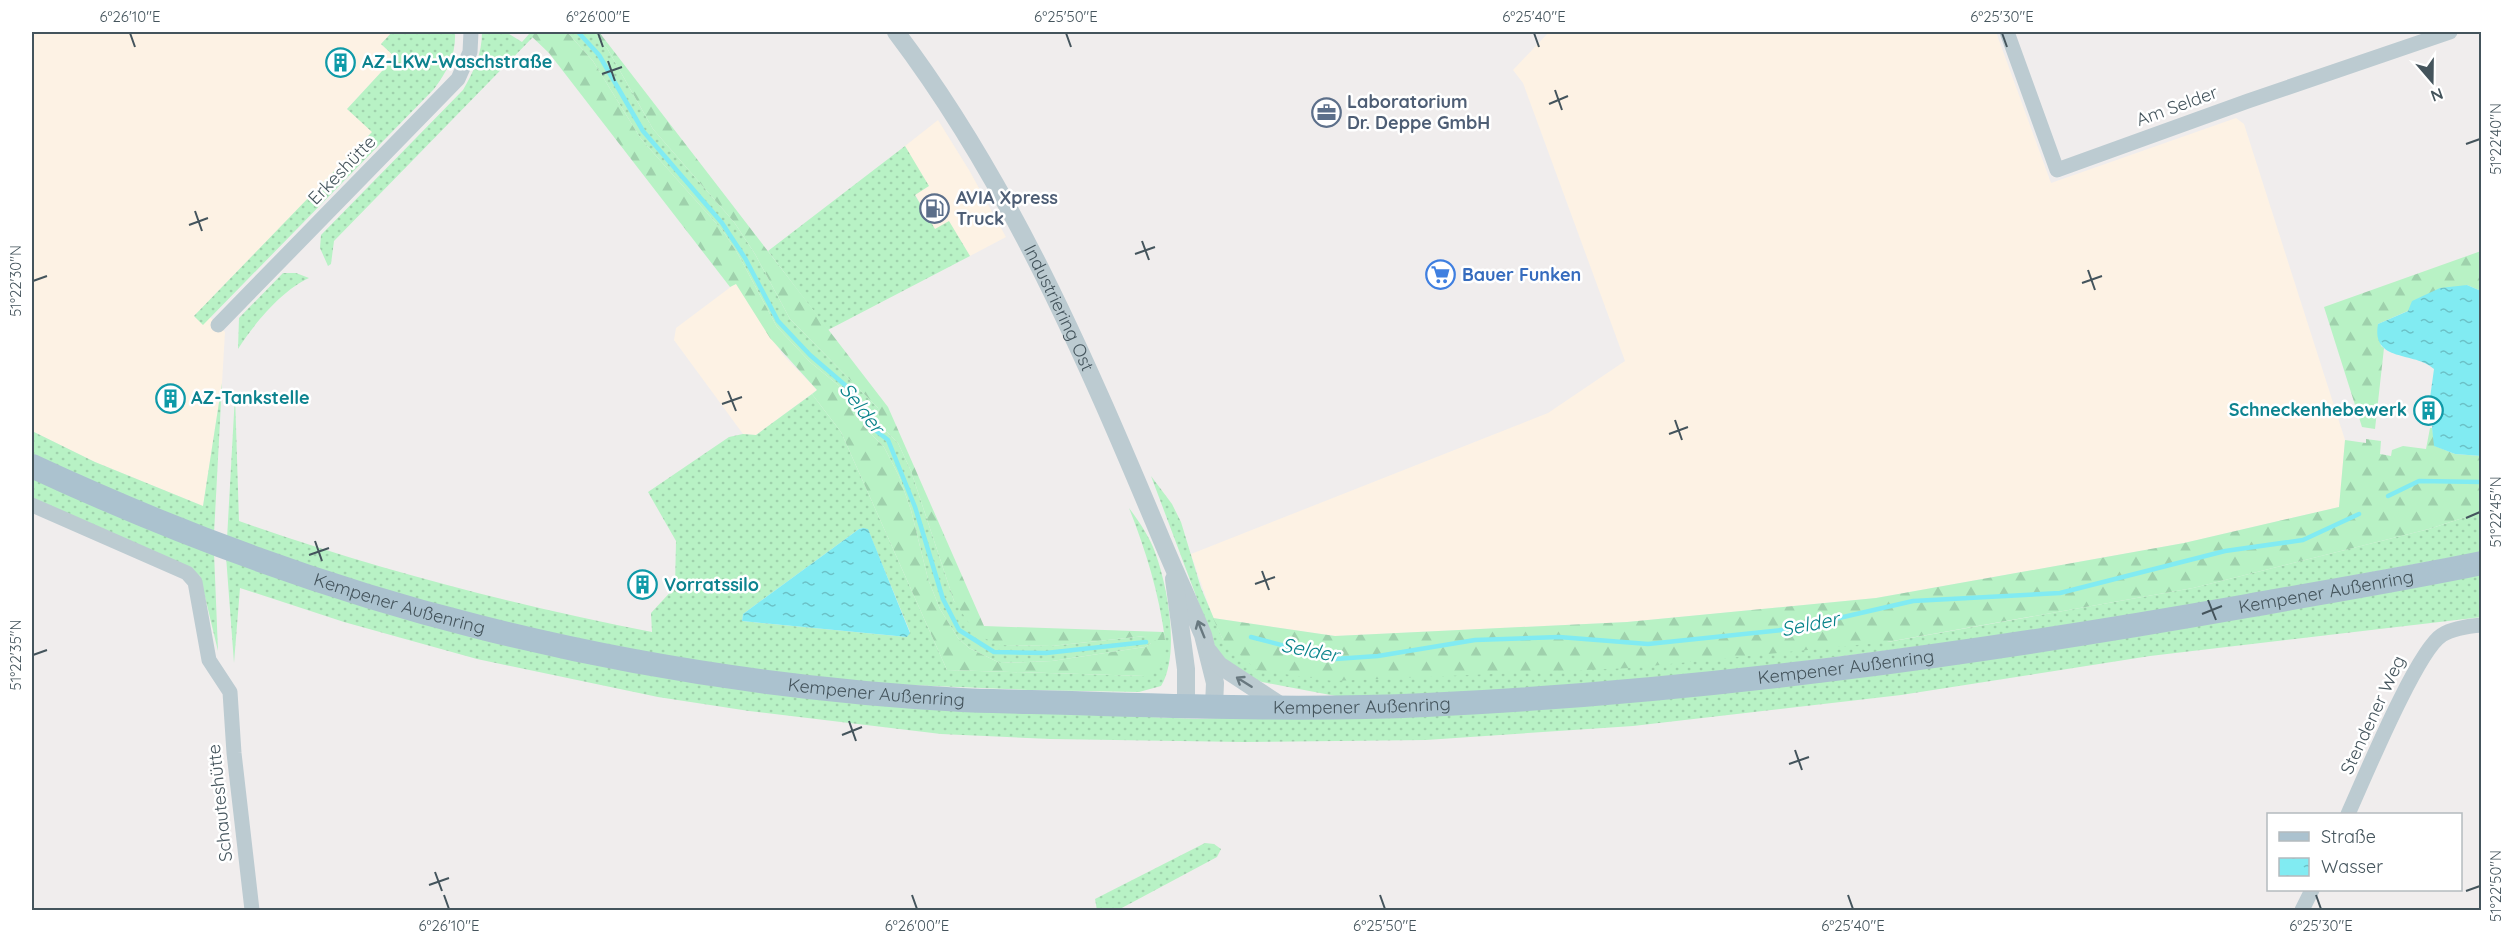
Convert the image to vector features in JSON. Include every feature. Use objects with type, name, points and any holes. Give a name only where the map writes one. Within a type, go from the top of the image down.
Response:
[{"type":"main road","name":"Kempener Außenring","points":[[32,466],[193,537],[247,557],[352,592],[476,627],[698,671],[899,695],[975,700],[1283,707],[1423,705],[1600,694],[1780,676],[1963,651],[2153,622],[2481,563]]},
{"type":"street","name":"Erkeshütte","points":[[218,325],[458,79],[470,52],[471,32]]},
{"type":"street","name":"Industriering Ost","points":[[896,32],[960,122],[985,163],[1059,304],[1173,568],[1184,586],[1209,652],[1215,683],[1214,706]]},
{"type":"street","name":"Am Selder","points":[[2007,32],[2057,170],[2248,101],[2450,32]]},
{"type":"street","name":"Schauteshütte","points":[[32,506],[187,573],[195,582],[209,660],[230,692],[234,753],[252,910]]},
{"type":"street","name":"Industriering Ost","points":[[1173,568],[1186,669],[1186,706]]},
{"type":"street","name":"Stendener Weg","points":[[2348,813],[2421,658],[2441,636],[2466,626],[2481,625]]},
{"type":"street","points":[[1209,652],[1219,665],[1283,707]]},
{"type":"street","points":[[2302,910],[2312,891]]},
{"type":"shaded area","points":[[32,32],[392,32],[381,44],[395,57],[347,109],[373,132],[194,316],[203,324],[210,317],[225,332],[222,383],[203,506],[95,462],[32,431]]},
{"type":"shaded area","points":[[1549,32],[1996,32],[2051,183],[2236,118],[2244,124],[2345,440],[2339,507],[2184,543],[1876,598],[1627,622],[1335,636],[1213,618],[1191,554],[1548,413],[1625,361],[1523,83],[1513,70]]},
{"type":"shaded area","points":[[938,120],[1006,237],[970,256],[949,222],[935,230],[915,194],[928,186],[905,146]]},
{"type":"shaded area","points":[[736,283],[783,355],[817,390],[756,435],[743,434],[674,340],[676,328]]},
{"type":"green space","points":[[392,32],[455,32],[450,62],[434,89],[203,325],[194,316],[372,132],[347,109],[395,57],[381,44]]},
{"type":"green space","points":[[482,32],[506,32],[522,42],[529,34],[526,32],[531,32],[533,37],[334,241],[331,264],[328,266],[320,248],[321,235],[463,90],[477,62]]},
{"type":"green space","points":[[531,32],[567,32],[593,61],[641,139],[723,231],[777,327],[810,362],[843,389],[864,414],[867,430],[884,447],[899,476],[911,510],[928,579],[940,609],[958,638],[969,648],[1000,663],[1052,661],[1165,642],[1164,658],[1155,671],[1145,676],[947,670],[841,432],[812,394],[817,390],[770,338],[736,284],[730,287],[549,53],[529,34]]},
{"type":"green space","points":[[567,32],[593,32],[607,48],[653,129],[734,222],[755,254],[790,319],[878,408],[880,425],[898,443],[911,471],[954,601],[1000,645],[1051,646],[1145,636],[1165,639],[1151,572],[1129,508],[1153,547],[1167,597],[1170,617],[1170,656],[1161,686],[1139,692],[861,683],[654,656],[443,609],[227,539],[235,395],[239,521],[341,555],[443,584],[547,610],[652,632],[651,613],[675,587],[676,541],[648,492],[729,437],[743,434],[756,435],[812,394],[841,432],[947,670],[1145,676],[1151,643],[1145,647],[1052,661],[1000,663],[969,648],[958,638],[940,609],[928,579],[911,510],[899,476],[884,447],[867,430],[864,414],[843,389],[810,362],[777,327],[723,231],[641,139],[593,61]],"holes":[[[859,529],[868,530],[910,632],[907,637],[742,621],[743,614]]]},
{"type":"green space","points":[[593,32],[599,32],[888,407],[984,626],[1164,632],[1165,640],[1151,640],[1145,636],[1051,646],[1000,645],[977,635],[954,601],[911,471],[898,443],[880,425],[878,408],[790,319],[755,254],[734,222],[653,129],[607,48]]},
{"type":"green space","points":[[905,146],[929,186],[915,195],[935,229],[949,221],[970,256],[828,330],[768,251]]},
{"type":"green space","points":[[2481,251],[2481,291],[2467,285],[2378,324],[2381,346],[2384,348],[2375,429],[2362,427],[2324,307]]},
{"type":"green space","points":[[283,273],[296,273],[309,278],[299,283],[269,309],[238,349],[239,318]]},
{"type":"green space","points":[[222,383],[214,534],[32,457],[32,431],[95,462],[203,506]]},
{"type":"green space","points":[[2430,428],[2432,428],[2435,446],[2455,454],[2481,456],[2481,512],[2429,529],[2193,588],[1887,642],[1631,668],[1333,681],[1257,670],[1223,640],[1213,618],[1335,636],[1627,622],[1876,598],[2184,543],[2339,507],[2345,440],[2366,443],[2366,439],[2381,441],[2380,454],[2391,456],[2392,450],[2403,446],[2426,449]]},
{"type":"green space","points":[[32,475],[214,552],[218,651],[200,576],[32,500]]},
{"type":"green space","points":[[1151,476],[1172,504],[1181,522],[1201,588],[1223,640],[1888,642],[2193,588],[2429,529],[2481,512],[2481,552],[2085,625],[1657,680],[1362,701],[1262,682],[1237,672],[1216,649]]},
{"type":"green space","points":[[226,556],[354,603],[938,708],[1197,719],[1546,706],[2481,572],[2482,617],[2150,656],[1901,695],[1633,726],[1426,740],[1244,742],[1050,739],[941,734],[749,711],[658,697],[477,659],[344,622],[240,588],[234,663]]},
{"type":"green space","points":[[1205,843],[1214,844],[1221,849],[1217,857],[1118,910],[1097,910],[1095,899]]},
{"type":"water","points":[[2467,285],[2481,291],[2481,456],[2455,454],[2434,446],[2432,428],[2437,400],[2430,398],[2434,369],[2426,363],[2388,351],[2381,345],[2378,336],[2378,324],[2408,311],[2412,301],[2440,288]]},
{"type":"water","points":[[863,528],[868,529],[910,633],[907,637],[742,621],[743,614]]},
{"type":"waterway","name":"Selder","points":[[578,32],[599,55],[643,131],[722,223],[745,258],[778,321],[810,355],[845,385],[865,408],[870,426],[888,440],[915,507],[943,599],[959,630],[994,652],[1046,653],[1146,642]]},
{"type":"waterway","name":"Selder","points":[[2388,496],[2419,481],[2482,482]]},
{"type":"waterway","name":"Selder","points":[[1251,637],[1335,659],[1378,656],[1475,640],[1559,637],[1648,644],[1791,629],[1913,601],[2060,593],[2225,551],[2303,540],[2359,514]]},
{"type":"place","name":"AZ-LKW-Waschstraße","points":[[341,62]]},
{"type":"place","name":"Laboratorium Dr. Deppe GmbH","points":[[1326,112]]},
{"type":"place","name":"AVIA Xpress Truck","points":[[935,208]]},
{"type":"place","name":"Bauer Funken","points":[[1441,275]]},
{"type":"place","name":"AZ-Tankstelle","points":[[170,398]]},
{"type":"place","name":"Schneckenhebewerk","points":[[2428,410]]},
{"type":"place","name":"Vorratssilo","points":[[643,585]]}]
